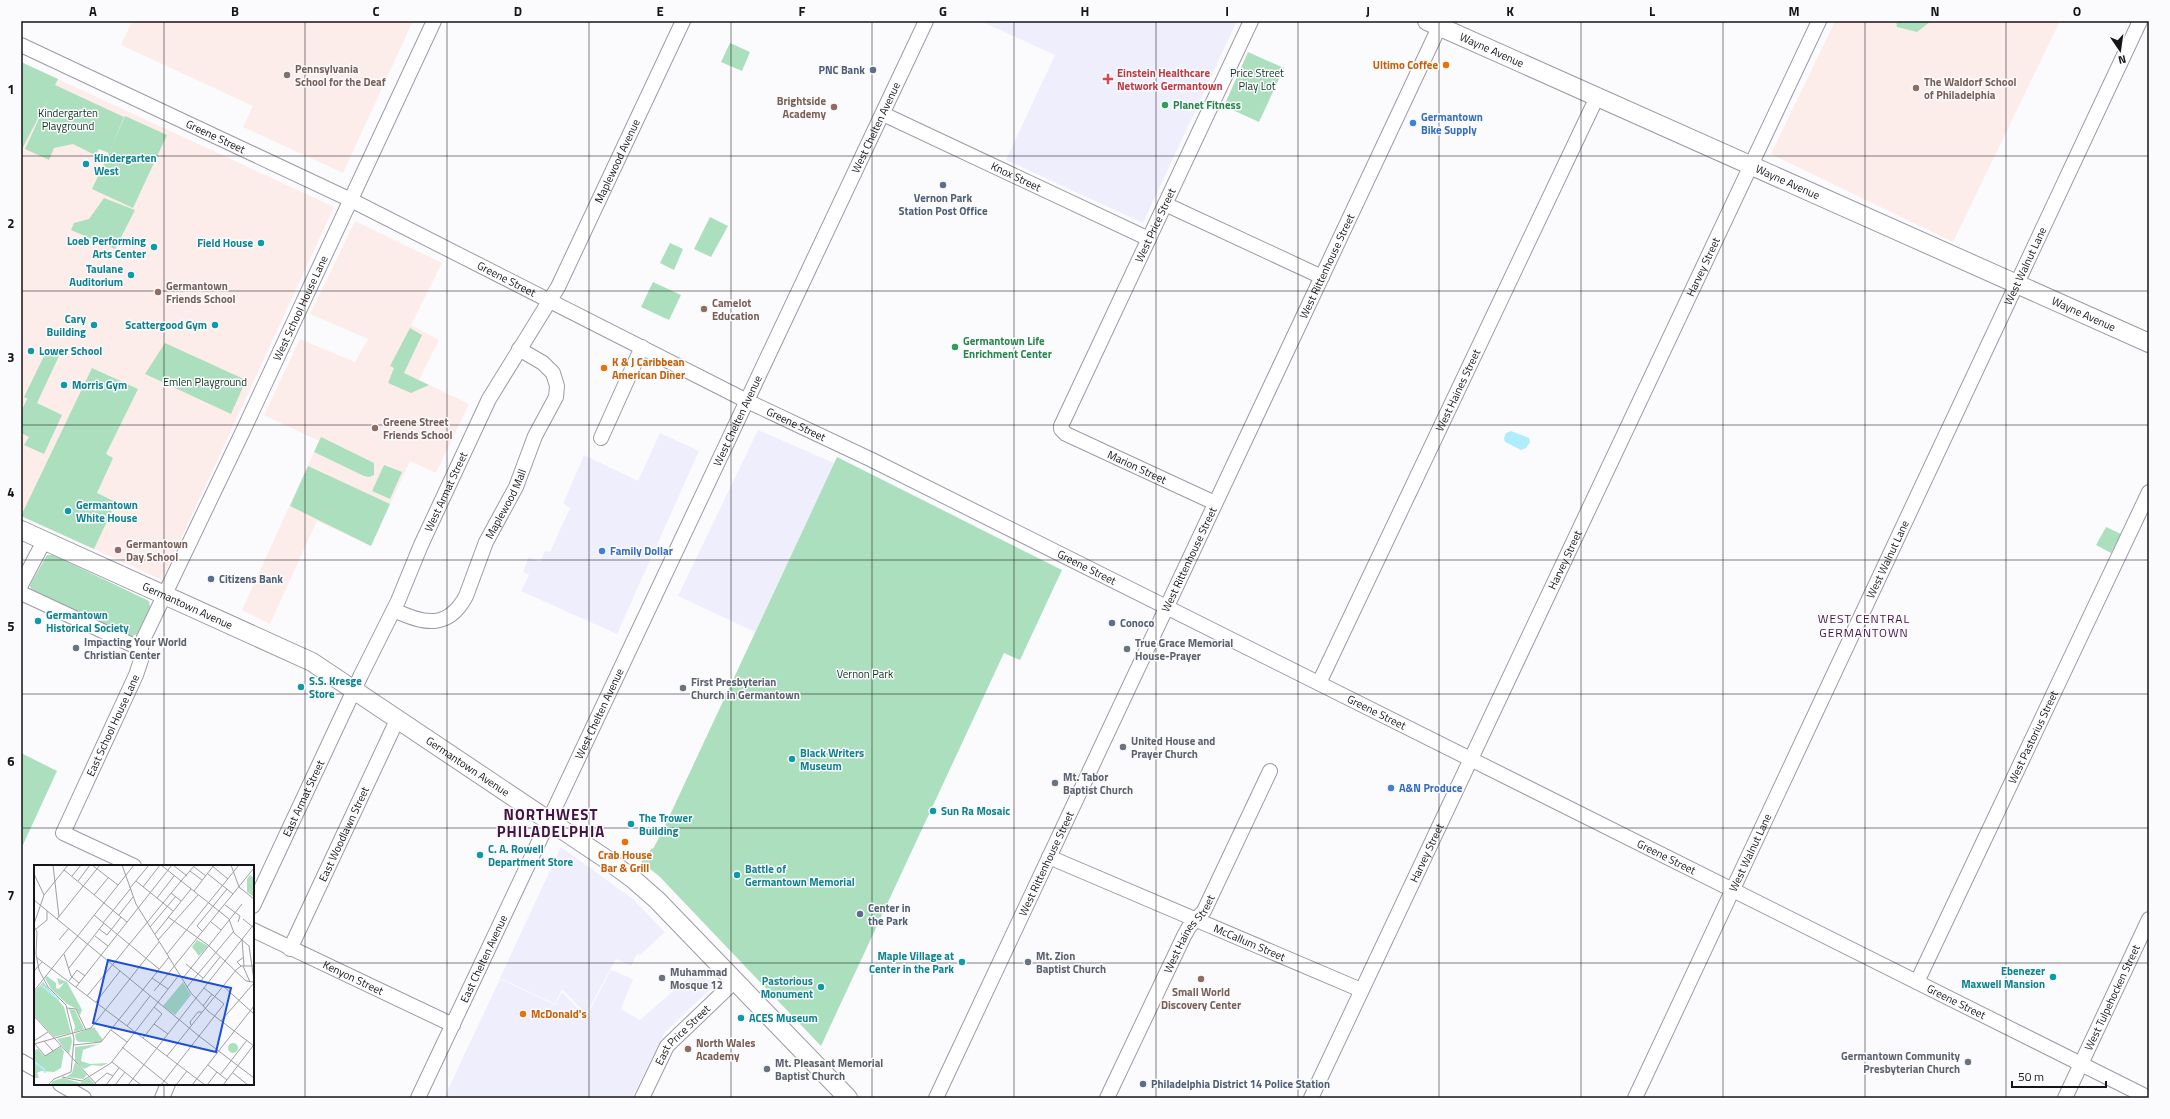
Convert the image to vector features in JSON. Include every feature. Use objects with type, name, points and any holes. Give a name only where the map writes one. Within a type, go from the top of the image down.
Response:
[{"type":"main road","name":"Wayne Avenue","points":[[1436,23],[1597,97],[2149,343]]},
{"type":"main road","name":"Germantown Avenue","points":[[21,530],[295,654],[398,718],[606,859],[645,889],[848,1098]]},
{"type":"street","name":"West School House Lane","points":[[165,595],[352,200],[434,21]]},
{"type":"street","name":"Maplewood Avenue","points":[[550,301],[683,21]]},
{"type":"street","name":"West Chelten Avenue","points":[[550,821],[926,21]]},
{"type":"street","name":"West Price Street","points":[[1061,429],[1062,423],[1251,21]]},
{"type":"street","name":"Harvey Street","points":[[1311,1098],[1819,21]]},
{"type":"street","name":"West Walnut Lane","points":[[1635,1098],[2140,21]]},
{"type":"street","name":"West Rittenhouse Street","points":[[936,1098],[1322,277],[1436,23]]},
{"type":"street","name":"Greene Street","points":[[21,45],[352,200],[748,401],[872,460],[2149,1098]]},
{"type":"street","name":"West Haines Street","points":[[1319,683],[1597,97]]},
{"type":"street","name":"Knox Street","points":[[883,114],[1149,239]]},
{"type":"street","points":[[1165,204],[1322,277]]},
{"type":"street","name":"West Armat Street","points":[[354,690],[394,610],[421,545],[489,399],[550,301]]},
{"type":"street","points":[[601,438],[642,347]]},
{"type":"street","name":"Maplewood Mall","points":[[394,610],[421,621],[433,621],[452,614],[462,604],[466,596],[486,542],[516,487],[535,436],[556,397],[557,386],[553,373],[543,363],[519,349]]},
{"type":"street","name":"Marion Street","points":[[1061,429],[1066,434],[1215,503]]},
{"type":"street","name":"West Pastorius Street","points":[[1917,982],[2149,492]]},
{"type":"street","points":[[21,585],[44,541]]},
{"type":"street","points":[[21,593],[141,649]]},
{"type":"street","name":"East School House Lane","points":[[132,865],[63,833],[136,675],[141,660],[141,649],[165,595]]},
{"type":"street","name":"East Armat Street","points":[[254,904],[354,690]]},
{"type":"street","name":"East Woodlawn Street","points":[[290,949],[398,718]]},
{"type":"street","name":"West Haines Street","points":[[1107,1098],[1184,936],[1204,910],[1270,771]]},
{"type":"street","name":"East Chelten Avenue","points":[[418,1098],[550,821]]},
{"type":"street","name":"McCallum Street","points":[[1049,857],[1361,990]]},
{"type":"street","name":"West Tulpehocken Street","points":[[2065,1098],[2149,919]]},
{"type":"street","name":"Kenyon Street","points":[[254,931],[452,1025]]},
{"type":"street","name":"East Price Street","points":[[642,1098],[667,1046],[735,981]]},
{"type":"street","points":[[21,1061],[34,1068]]},
{"type":"street","points":[[62,1085],[84,1098]]},
{"type":"street","points":[[162,1098],[168,1085]]},
{"type":"shaded area","name":"Pennsylvania School for the Deaf","points":[[132,21],[413,21],[343,173],[243,127],[253,106],[121,45]]},
{"type":"shaded area","points":[[980,21],[1237,21],[1143,223],[1006,160],[1055,55]]},
{"type":"shaded area","name":"The Waldorf School of Philadelphia","points":[[1835,21],[2060,21],[1953,242],[1771,154]]},
{"type":"shaded area","name":"Germantown Friends School","points":[[21,62],[334,207],[162,580],[21,516]]},
{"type":"shaded area","name":"Greene Street Friends School","points":[[355,221],[442,263],[411,325],[439,340],[419,380],[469,404],[436,473],[410,461],[371,546],[317,521],[270,624],[242,610],[319,441],[264,415],[300,339],[355,362],[368,339],[310,314]]},
{"type":"shaded area","points":[[758,430],[834,463],[755,632],[678,596]]},
{"type":"shaded area","points":[[660,433],[699,451],[617,634],[521,591],[529,575],[523,572],[529,557],[540,562],[545,551],[550,552],[570,508],[563,504],[584,455],[638,481]]},
{"type":"shaded area","points":[[561,847],[633,899],[665,932],[640,955],[637,954],[631,966],[616,959],[586,1014],[562,989],[555,1004],[500,978]]},
{"type":"shaded area","points":[[611,970],[633,979],[621,1009],[640,1020],[697,970],[714,986],[665,1032],[632,1098],[444,1098],[500,979],[555,1005],[562,992],[586,1017]]},
{"type":"green space","points":[[1896,21],[1931,21],[1917,32],[1897,27]]},
{"type":"green space","points":[[730,43],[750,52],[742,71],[721,62]]},
{"type":"green space","name":"Price Street Play Lot","points":[[1248,52],[1284,68],[1259,122],[1224,106]]},
{"type":"green space","name":"Kindergarten Playground","points":[[21,62],[58,79],[55,85],[124,117],[110,150],[125,116],[167,135],[133,208],[92,189],[109,153],[99,149],[95,155],[73,144],[54,148],[49,160],[25,149],[48,99],[21,151]]},
{"type":"green space","points":[[104,198],[135,210],[115,249],[71,230],[74,223],[89,219]]},
{"type":"green space","points":[[710,217],[728,226],[711,257],[694,249]]},
{"type":"green space","points":[[670,243],[683,249],[674,270],[660,263]]},
{"type":"green space","points":[[653,282],[681,295],[669,320],[641,307]]},
{"type":"green space","points":[[410,328],[422,335],[404,373],[429,385],[411,393],[388,383],[394,368],[390,366]]},
{"type":"green space","name":"Emlen Playground","points":[[165,343],[246,380],[231,414],[145,374]]},
{"type":"green space","points":[[47,350],[59,356],[37,403],[62,415],[44,454],[24,445],[29,437],[21,433],[21,412],[27,399],[30,400],[24,397]]},
{"type":"green space","name":"Germantown White House","points":[[92,368],[138,389],[106,454],[113,458],[97,493],[116,502],[94,549],[21,516]]},
{"type":"green space","points":[[321,437],[374,463],[374,475],[369,477],[364,476],[314,452]]},
{"type":"green space","name":"Vernon Park","points":[[837,457],[1062,570],[1020,660],[1004,653],[821,1046],[659,876],[641,862],[652,848],[653,849],[662,832]]},
{"type":"green space","points":[[384,465],[402,472],[390,499],[372,491]]},
{"type":"green space","points":[[308,466],[390,504],[371,546],[290,506]]},
{"type":"green space","points":[[2106,527],[2121,534],[2111,553],[2096,545]]},
{"type":"green space","points":[[47,555],[53,555],[149,601],[150,607],[137,634],[130,637],[31,591],[30,585]]},
{"type":"green space","points":[[21,753],[57,771],[21,849]]},
{"type":"water","points":[[1511,431],[1529,438],[1530,442],[1526,448],[1521,450],[1505,442],[1504,438],[1506,433]]},
{"type":"place","name":"Ultimo Coffee","points":[[1446,65]]},
{"type":"place","name":"PNC Bank","points":[[873,70]]},
{"type":"place","name":"Pennsylvania School for the Deaf","points":[[287,75]]},
{"type":"place","name":"Einstein Healthcare Network Germantown","points":[[1108,79]]},
{"type":"place","name":"The Waldorf School of Philadelphia","points":[[1916,88]]},
{"type":"place","name":"Planet Fitness","points":[[1165,105]]},
{"type":"place","name":"Brightside Academy","points":[[834,107]]},
{"type":"place","name":"Germantown Bike Supply","points":[[1413,123]]},
{"type":"place","name":"Kindergarten West","points":[[86,164]]},
{"type":"place","name":"Vernon Park Station Post Office","points":[[943,185]]},
{"type":"place","name":"Field House","points":[[261,243]]},
{"type":"place","name":"Loeb Performing Arts Center","points":[[154,247]]},
{"type":"place","name":"Taulane Auditorium","points":[[131,275]]},
{"type":"place","name":"Germantown Friends School","points":[[158,292]]},
{"type":"place","name":"Camelot Education","points":[[704,309]]},
{"type":"place","name":"Cary Building","points":[[94,325]]},
{"type":"place","name":"Scattergood Gym","points":[[215,325]]},
{"type":"place","name":"Germantown Life Enrichment Center","points":[[955,347]]},
{"type":"place","name":"Lower School","points":[[31,351]]},
{"type":"place","name":"K & J Caribbean American Diner","points":[[604,368]]},
{"type":"place","name":"Morris Gym","points":[[64,385]]},
{"type":"place","name":"Greene Street Friends School","points":[[375,428]]},
{"type":"place","name":"Germantown White House","points":[[68,511]]},
{"type":"place","name":"Germantown Day School","points":[[118,550]]},
{"type":"place","name":"Family Dollar","points":[[602,551]]},
{"type":"place","name":"Citizens Bank","points":[[211,579]]},
{"type":"place","name":"Germantown Historical Society","points":[[38,621]]},
{"type":"place","name":"Conoco","points":[[1112,623]]},
{"type":"place","name":"Impacting Your World Christian Center","points":[[76,648]]},
{"type":"place","name":"True Grace Memorial House-Prayer","points":[[1127,649]]},
{"type":"place","name":"S.S. Kresge Store","points":[[301,687]]},
{"type":"place","name":"First Presbyterian Church in Germantown","points":[[683,688]]},
{"type":"place","name":"United House and Prayer Church","points":[[1123,747]]},
{"type":"place","name":"Black Writers Museum","points":[[792,759]]},
{"type":"place","name":"Mt. Tabor Baptist Church","points":[[1055,783]]},
{"type":"place","name":"A&N Produce","points":[[1391,788]]},
{"type":"place","name":"Sun Ra Mosaic","points":[[933,811]]},
{"type":"place","name":"The Trower Building","points":[[631,824]]},
{"type":"place","name":"Crab House Bar & Grill","points":[[625,842]]},
{"type":"place","name":"C. A. Rowell Department Store","points":[[480,855]]},
{"type":"place","name":"Battle of Germantown Memorial","points":[[737,875]]},
{"type":"place","name":"Center in the Park","points":[[860,914]]},
{"type":"place","name":"Maple Village at Center in the Park","points":[[962,962]]},
{"type":"place","name":"Mt. Zion Baptist Church","points":[[1028,962]]},
{"type":"place","name":"Ebenezer Maxwell Mansion","points":[[2053,977]]},
{"type":"place","name":"Muhammad Mosque 12","points":[[662,978]]},
{"type":"place","name":"Small World Discovery Center","points":[[1201,979]]},
{"type":"place","name":"Pastorious Monument","points":[[821,987]]},
{"type":"place","name":"McDonald's","points":[[523,1014]]},
{"type":"place","name":"ACES Museum","points":[[741,1018]]},
{"type":"place","name":"North Wales Academy","points":[[688,1049]]},
{"type":"place","name":"Germantown Community Presbyterian Church","points":[[1968,1062]]},
{"type":"place","name":"Mt. Pleasant Memorial Baptist Church","points":[[767,1069]]},
{"type":"place","name":"Philadelphia District 14 Police Station","points":[[1143,1084]]},
{"type":"district","name":"WEST CENTRAL GERMANTOWN","points":[[1864,625]]},
{"type":"district","name":"NORTHWEST PHILADELPHIA","points":[[551,822]]}]
